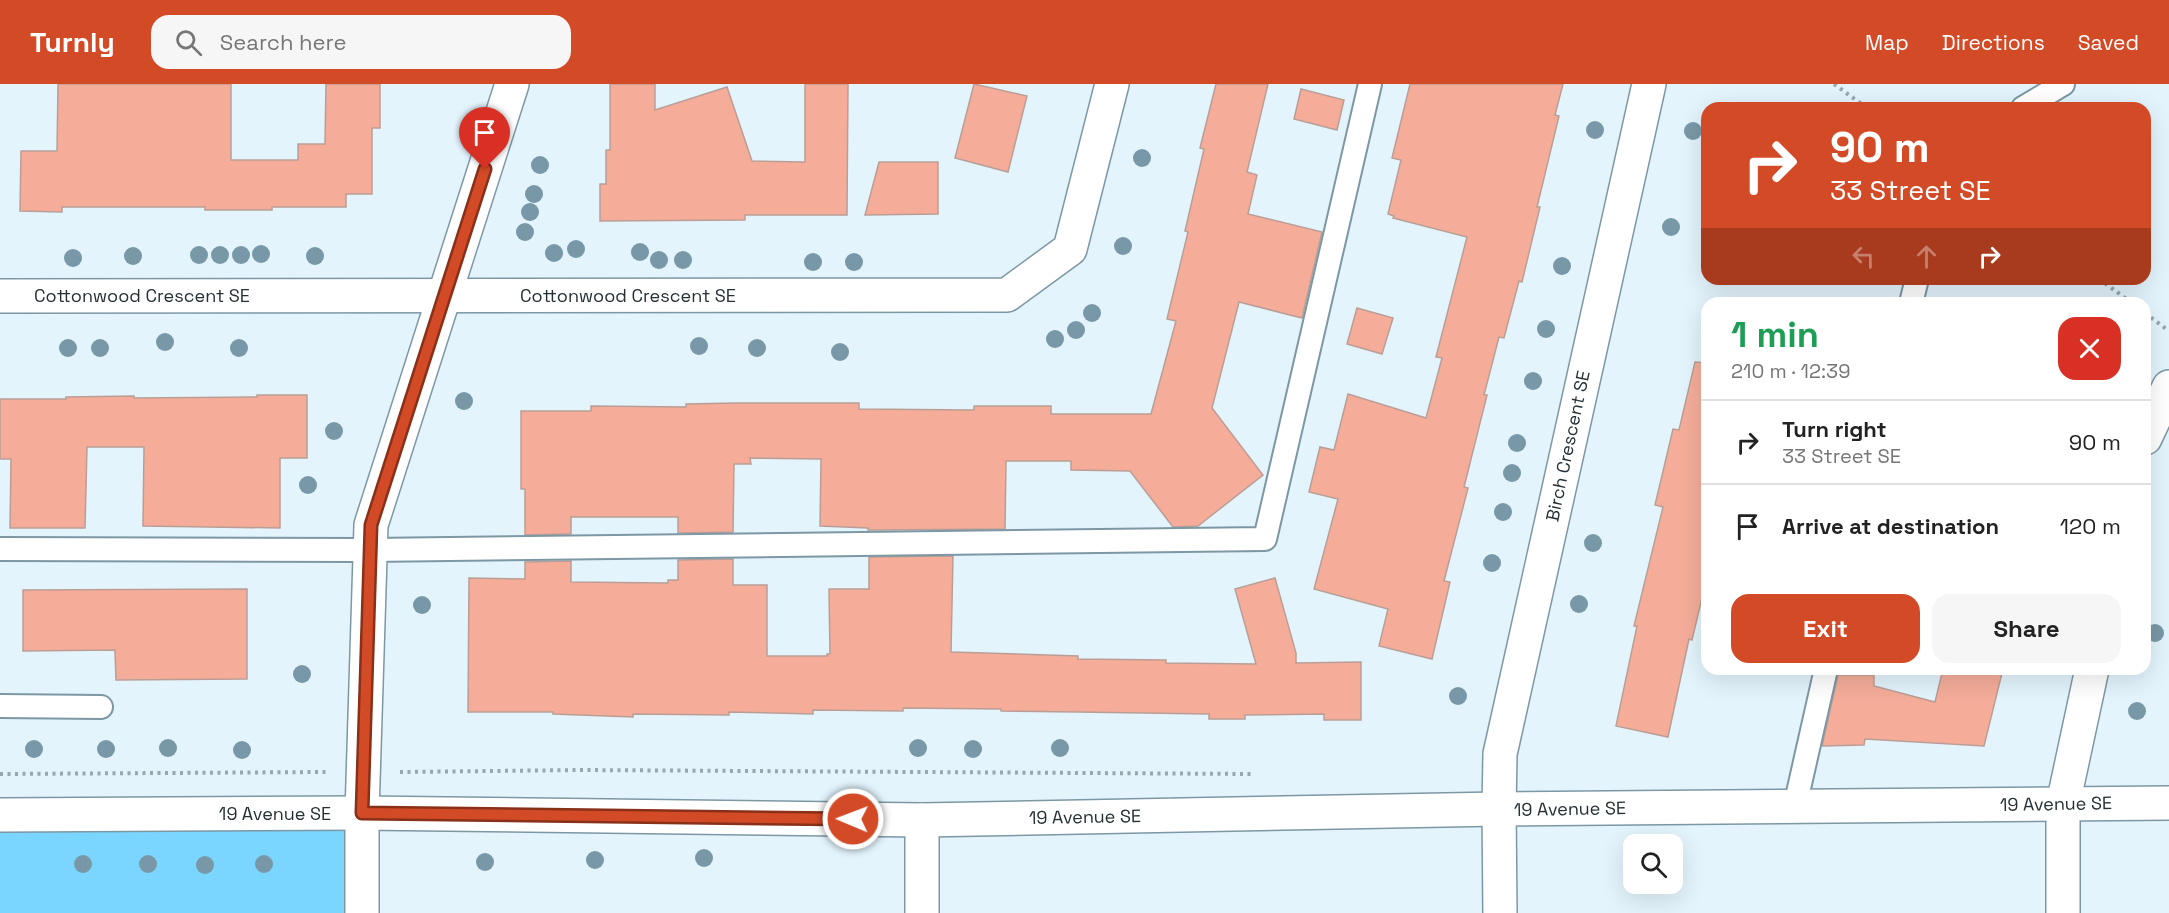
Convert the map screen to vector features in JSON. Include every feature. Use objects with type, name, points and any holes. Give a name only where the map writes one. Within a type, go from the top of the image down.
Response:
[{"type":"street","points":[[362,913],[362,813],[371,525],[513,84]]},
{"type":"street","name":"Cottonwood Crescent SE","points":[[0,296],[1007,295],[1070,249],[1112,84]]},
{"type":"street","name":"Birch Crescent SE","points":[[1500,913],[1500,754],[1648,84]]},
{"type":"street","points":[[2151,425],[2169,387]]},
{"type":"street","points":[[2063,913],[2063,804],[2091,675]]},
{"type":"street","name":"19 Avenue SE","points":[[0,815],[362,813],[922,820],[1499,809],[2169,802]]},
{"type":"street","points":[[922,820],[922,913]]},
{"type":"lane","points":[[0,549],[370,550],[1265,539],[1370,84]]},
{"type":"lane","points":[[2033,102],[2063,84]]},
{"type":"lane","points":[[1794,806],[1825,675]]},
{"type":"lane","points":[[0,706],[101,707]]},
{"type":"path","points":[[1834,84],[1859,102]]},
{"type":"path","points":[[2107,285],[2124,297]]},
{"type":"path","points":[[2151,318],[2169,331]]},
{"type":"path","points":[[0,774],[580,770],[1260,774]]},
{"type":"shaded area","points":[[362,813],[362,913],[0,913],[0,815]]},
{"type":"building","points":[[58,84],[231,84],[231,160],[298,160],[298,144],[325,144],[326,84],[380,84],[380,128],[372,128],[372,194],[346,194],[346,207],[205,210],[205,207],[62,207],[62,212],[20,211],[21,151],[57,151]]},
{"type":"building","points":[[610,84],[655,84],[655,110],[727,87],[752,161],[805,162],[805,84],[848,84],[847,215],[745,215],[745,220],[600,221],[600,184],[606,184],[606,150],[610,150]]},
{"type":"building","points":[[974,84],[1027,96],[1008,172],[955,158]]},
{"type":"building","points":[[1216,84],[1268,84],[1247,172],[1257,175],[1248,214],[1322,232],[1302,318],[1239,302],[1212,408],[1263,475],[1198,526],[1173,527],[1130,471],[1071,470],[1071,461],[1006,461],[1005,529],[868,530],[868,528],[820,526],[821,459],[750,458],[751,464],[734,464],[733,532],[678,533],[678,517],[571,517],[571,534],[525,535],[525,489],[521,489],[521,411],[591,411],[591,406],[686,407],[686,404],[859,403],[859,409],[974,410],[974,406],[1051,406],[1051,414],[1151,414],[1176,321],[1167,319],[1188,232],[1185,231],[1204,149],[1200,148]]},
{"type":"building","points":[[1410,84],[1563,84],[1555,115],[1559,116],[1522,282],[1519,281],[1504,338],[1499,337],[1484,395],[1487,395],[1464,487],[1468,488],[1444,581],[1450,582],[1432,659],[1379,646],[1388,609],[1314,589],[1338,499],[1309,492],[1320,447],[1334,450],[1348,394],[1426,418],[1442,358],[1436,357],[1467,237],[1393,218],[1394,216],[1388,214],[1401,160],[1392,158]]},
{"type":"building","points":[[1301,89],[1344,100],[1337,130],[1294,119]]},
{"type":"building","points":[[879,162],[938,162],[938,214],[865,215]]},
{"type":"building","points":[[1357,308],[1393,318],[1382,354],[1347,344]]},
{"type":"building","points":[[1695,362],[1701,362],[1701,602],[1692,640],[1689,639],[1668,737],[1616,726],[1637,626],[1634,626],[1663,507],[1655,505],[1673,429],[1679,430]]},
{"type":"building","points":[[257,395],[307,395],[307,458],[280,458],[280,528],[143,526],[144,447],[87,447],[85,528],[10,528],[11,459],[0,459],[0,399],[134,396],[134,398],[257,397]]},
{"type":"building","points":[[953,556],[951,652],[1078,656],[1078,659],[1166,660],[1166,663],[1256,664],[1235,589],[1275,578],[1296,653],[1296,663],[1361,662],[1361,720],[1324,720],[1324,714],[1245,715],[1245,719],[1209,719],[1209,714],[903,708],[903,711],[813,710],[813,714],[729,712],[729,715],[633,714],[633,717],[553,714],[553,712],[468,712],[469,578],[525,579],[525,562],[571,561],[571,582],[668,583],[668,580],[678,580],[678,560],[733,559],[733,585],[767,585],[767,656],[827,656],[830,654],[829,589],[869,589],[869,557]]},
{"type":"building","points":[[247,589],[247,679],[116,680],[115,650],[23,651],[23,590]]},
{"type":"building","points":[[1838,675],[1874,675],[1874,686],[1935,702],[1942,675],[2002,675],[1984,746],[1865,739],[1864,745],[1822,746]]},
{"type":"route","points":[[485,169],[371,525],[362,813],[853,819]]}]
